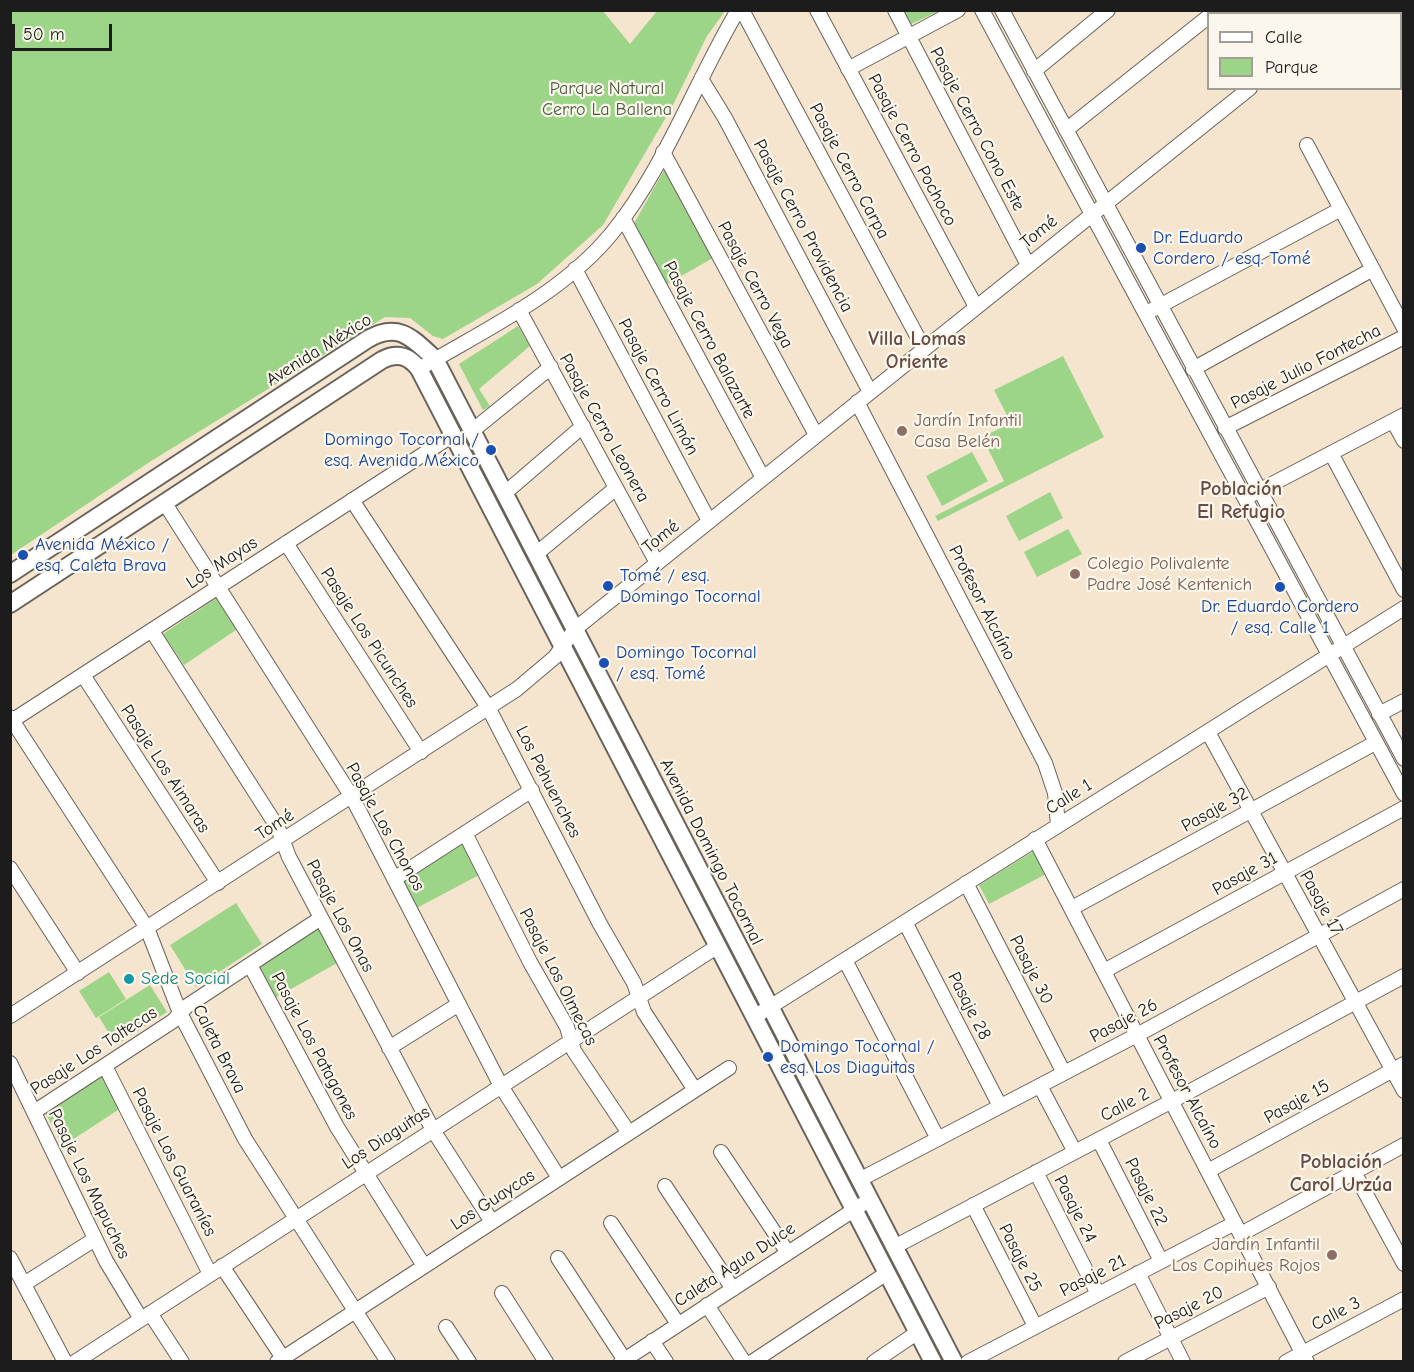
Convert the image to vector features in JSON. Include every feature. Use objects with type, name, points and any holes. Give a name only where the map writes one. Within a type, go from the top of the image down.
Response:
[{"type":"main road","name":"Avenida México","points":[[10,574],[373,335],[393,331],[405,334],[435,360]]},
{"type":"main road","points":[[10,604],[382,360],[393,356],[404,356],[419,369]]},
{"type":"main road","name":"Avenida Domingo Tocornal","points":[[435,360],[954,1362]]},
{"type":"main road","name":"Avenida Domingo Tocornal","points":[[419,369],[933,1362]]},
{"type":"street","points":[[419,369],[519,310],[575,269],[601,246],[623,218],[663,152],[740,10]]},
{"type":"street","name":"Pasaje Cerro Carpa","points":[[740,10],[924,349]]},
{"type":"street","name":"Pasaje Cerro Pochoco","points":[[817,10],[976,307]]},
{"type":"street","name":"Pasaje Cerro Cono Este","points":[[895,10],[1028,265]]},
{"type":"street","points":[[848,69],[958,10]]},
{"type":"street","points":[[982,10],[1090,215],[1404,794]]},
{"type":"street","points":[[1002,10],[1404,759]]},
{"type":"street","points":[[1034,71],[1108,10]]},
{"type":"street","points":[[1066,130],[1207,19]]},
{"type":"street","name":"Pasaje Cerro Providencia","points":[[701,79],[725,118],[870,392]]},
{"type":"street","name":"Tomé","points":[[10,1017],[489,709],[532,677],[564,648],[575,629],[1247,90]]},
{"type":"street","points":[[1307,145],[1404,328]]},
{"type":"street","name":"Pasaje Cerro Vega","points":[[663,152],[816,435]]},
{"type":"street","points":[[1144,314],[1341,209]]},
{"type":"street","name":"Pasaje Cerro Balazarte","points":[[623,218],[763,478]]},
{"type":"street","name":"Pasaje Cerro Limón","points":[[575,269],[709,521]]},
{"type":"street","points":[[1193,369],[1373,269]]},
{"type":"street","name":"Pasaje Cerro Leonera","points":[[519,310],[657,563]]},
{"type":"street","name":"Pasaje Julio Fontecha","points":[[1225,428],[1404,337]]},
{"type":"street","points":[[472,431],[551,368]]},
{"type":"street","name":"Profesor Alcaíno","points":[[857,402],[1044,763],[1055,794],[1058,825]]},
{"type":"street","points":[[1244,499],[1398,418],[1404,441]]},
{"type":"street","points":[[505,493],[583,426]]},
{"type":"street","name":"Los Mayas","points":[[11,720],[453,435]]},
{"type":"street","points":[[1331,453],[1404,590]]},
{"type":"street","points":[[536,554],[616,488]]},
{"type":"street","name":"Los Pehuenches","points":[[352,500],[489,709],[639,997],[644,1012],[695,1090]]},
{"type":"street","name":"Pasaje Los Chonos","points":[[164,502],[352,797],[501,1086],[559,1178]]},
{"type":"street","name":"Pasaje Los Picunches","points":[[286,543],[422,752]]},
{"type":"street","name":"Calle 1","points":[[754,1017],[1404,608]]},
{"type":"street","name":"Pasaje Los Onas","points":[[152,631],[278,828],[321,918],[433,1130],[492,1222]]},
{"type":"street","name":"Pasaje Los Aimaras","points":[[83,675],[218,883]]},
{"type":"street","points":[[1379,714],[1404,701]]},
{"type":"street","name":"Caleta Brava","points":[[11,720],[147,928],[180,1013],[245,1139],[388,1362]]},
{"type":"street","name":"Pasaje 17","points":[[1208,732],[1355,1002],[1398,1067],[1404,1091]]},
{"type":"street","name":"Pasaje 32","points":[[1072,909],[1375,743]]},
{"type":"street","points":[[394,879],[532,790]]},
{"type":"street","name":"Pasaje 31","points":[[1104,971],[1404,808]]},
{"type":"street","name":"Pasaje Los Olmecas","points":[[465,833],[530,962],[567,1027],[574,1051],[628,1133]]},
{"type":"street","name":"Profesor Alcaíno","points":[[1035,839],[1305,1357]]},
{"type":"street","points":[[10,868],[78,973]]},
{"type":"street","name":"Pasaje 30","points":[[966,883],[1064,1073]]},
{"type":"street","name":"Pasaje 26","points":[[859,1180],[1137,1035],[1404,889]]},
{"type":"street","name":"Pasaje Los Toltecas","points":[[34,1112],[173,1021],[187,1006],[321,918]]},
{"type":"street","name":"Pasaje 28","points":[[905,921],[1000,1106]]},
{"type":"street","name":"Los Diaguitas","points":[[75,1361],[718,946]]},
{"type":"street","points":[[845,960],[938,1139]]},
{"type":"street","name":"Pasaje Los Patagones","points":[[250,965],[337,1126],[424,1266]]},
{"type":"street","name":"Calle 2","points":[[894,1246],[1099,1140],[1404,976]]},
{"type":"street","points":[[389,1048],[459,1004]]},
{"type":"street","name":"Pasaje Los Mapuches","points":[[10,1063],[94,1239],[146,1316],[182,1362]]},
{"type":"street","name":"Pasaje Los Guaraníes","points":[[105,1066],[216,1270],[280,1360]]},
{"type":"street","name":"Pasaje 15","points":[[1208,1171],[1398,1067]]},
{"type":"street","name":"Los Guaycas","points":[[280,1360],[729,1068]]},
{"type":"street","points":[[1040,1086],[1075,1152]]},
{"type":"street","name":"Pasaje 22","points":[[1099,1140],[1161,1261]]},
{"type":"street","name":"Pasaje 21","points":[[968,1362],[1161,1261],[1238,1228],[1404,1145]]},
{"type":"street","points":[[721,1152],[788,1253]]},
{"type":"street","name":"Pasaje 24","points":[[1036,1172],[1098,1294]]},
{"type":"street","points":[[1354,1172],[1404,1264]]},
{"type":"street","points":[[665,1186],[733,1289]]},
{"type":"street","name":"Caleta Agua Dulce","points":[[622,1360],[869,1200]]},
{"type":"street","name":"Pasaje 25","points":[[973,1205],[1035,1326]]},
{"type":"street","points":[[611,1224],[678,1324]]},
{"type":"street","points":[[24,1284],[94,1239]]},
{"type":"street","points":[[10,1257],[24,1284],[75,1361]]},
{"type":"street","points":[[558,1258],[622,1360]]},
{"type":"street","points":[[752,1362],[887,1273]]},
{"type":"street","points":[[1138,1273],[1183,1362]]},
{"type":"street","name":"Pasaje 20","points":[[1125,1362],[1269,1287]]},
{"type":"street","points":[[502,1293],[546,1362]]},
{"type":"street","name":"Calle 3","points":[[1286,1362],[1305,1357],[1404,1299]]},
{"type":"street","points":[[707,1305],[744,1362]]},
{"type":"street","points":[[446,1327],[469,1362]]},
{"type":"street","points":[[874,1362],[918,1332]]},
{"type":"street","points":[[652,1341],[666,1362]]},
{"type":"green space","name":"Parque Natural Cerro La Ballena","points":[[11,10],[603,11],[630,44],[657,11],[725,11],[707,36],[672,107],[603,225],[537,284],[443,339],[433,336],[410,318],[385,317],[148,463],[11,555]]},
{"type":"green space","points":[[901,11],[939,11],[909,25]]},
{"type":"green space","points":[[666,167],[713,258],[662,287],[633,225]]},
{"type":"green space","points":[[518,326],[530,346],[479,389],[490,406],[483,410],[459,364]]},
{"type":"green space","points":[[1063,356],[1104,437],[938,521],[935,516],[1004,481],[982,437],[1011,423],[994,390]]},
{"type":"green space","points":[[972,452],[988,481],[942,506],[926,476]]},
{"type":"green space","points":[[1050,492],[1063,518],[1019,541],[1006,516]]},
{"type":"green space","points":[[1068,529],[1082,554],[1037,577],[1024,552]]},
{"type":"green space","points":[[218,597],[239,628],[184,665],[163,634]]},
{"type":"green space","points":[[465,841],[481,874],[415,909],[400,880]]},
{"type":"green space","points":[[1034,851],[1046,874],[989,904],[979,885]]},
{"type":"green space","points":[[236,903],[262,944],[196,987],[170,945]]},
{"type":"green space","points":[[320,925],[339,962],[275,998],[258,967]]},
{"type":"green space","points":[[109,972],[126,999],[96,1018],[79,991]]},
{"type":"green space","points":[[150,985],[167,1012],[116,1045],[99,1017]]},
{"type":"green space","points":[[104,1075],[121,1108],[63,1146],[45,1112]]},
{"type":"place","name":"Dr. Eduardo Cordero / esq. Tomé","points":[[1141,248]]},
{"type":"place","name":"Jardín Infantil Casa Belén","points":[[902,431]]},
{"type":"place","name":"Domingo Tocornal / esq. Avenida México","points":[[491,450]]},
{"type":"place","name":"Avenida México / esq. Caleta Brava","points":[[23,555]]},
{"type":"place","name":"Colegio Polivalente Padre José Kentenich","points":[[1075,574]]},
{"type":"place","name":"Tomé / esq. Domingo Tocornal","points":[[608,586]]},
{"type":"place","name":"Dr. Eduardo Cordero / esq. Calle 1","points":[[1280,587]]},
{"type":"place","name":"Domingo Tocornal / esq. Tomé","points":[[604,663]]},
{"type":"place","name":"Sede Social","points":[[129,979]]},
{"type":"place","name":"Domingo Tocornal / esq. Los Diaguitas","points":[[768,1057]]},
{"type":"place","name":"Jardín Infantil Los Copihues Rojos","points":[[1332,1255]]},
{"type":"district","name":"Villa Lomas Oriente","points":[[917,350]]},
{"type":"district","name":"Población El Refugio","points":[[1241,500]]},
{"type":"district","name":"Población Carol Urzúa","points":[[1341,1174]]}]
